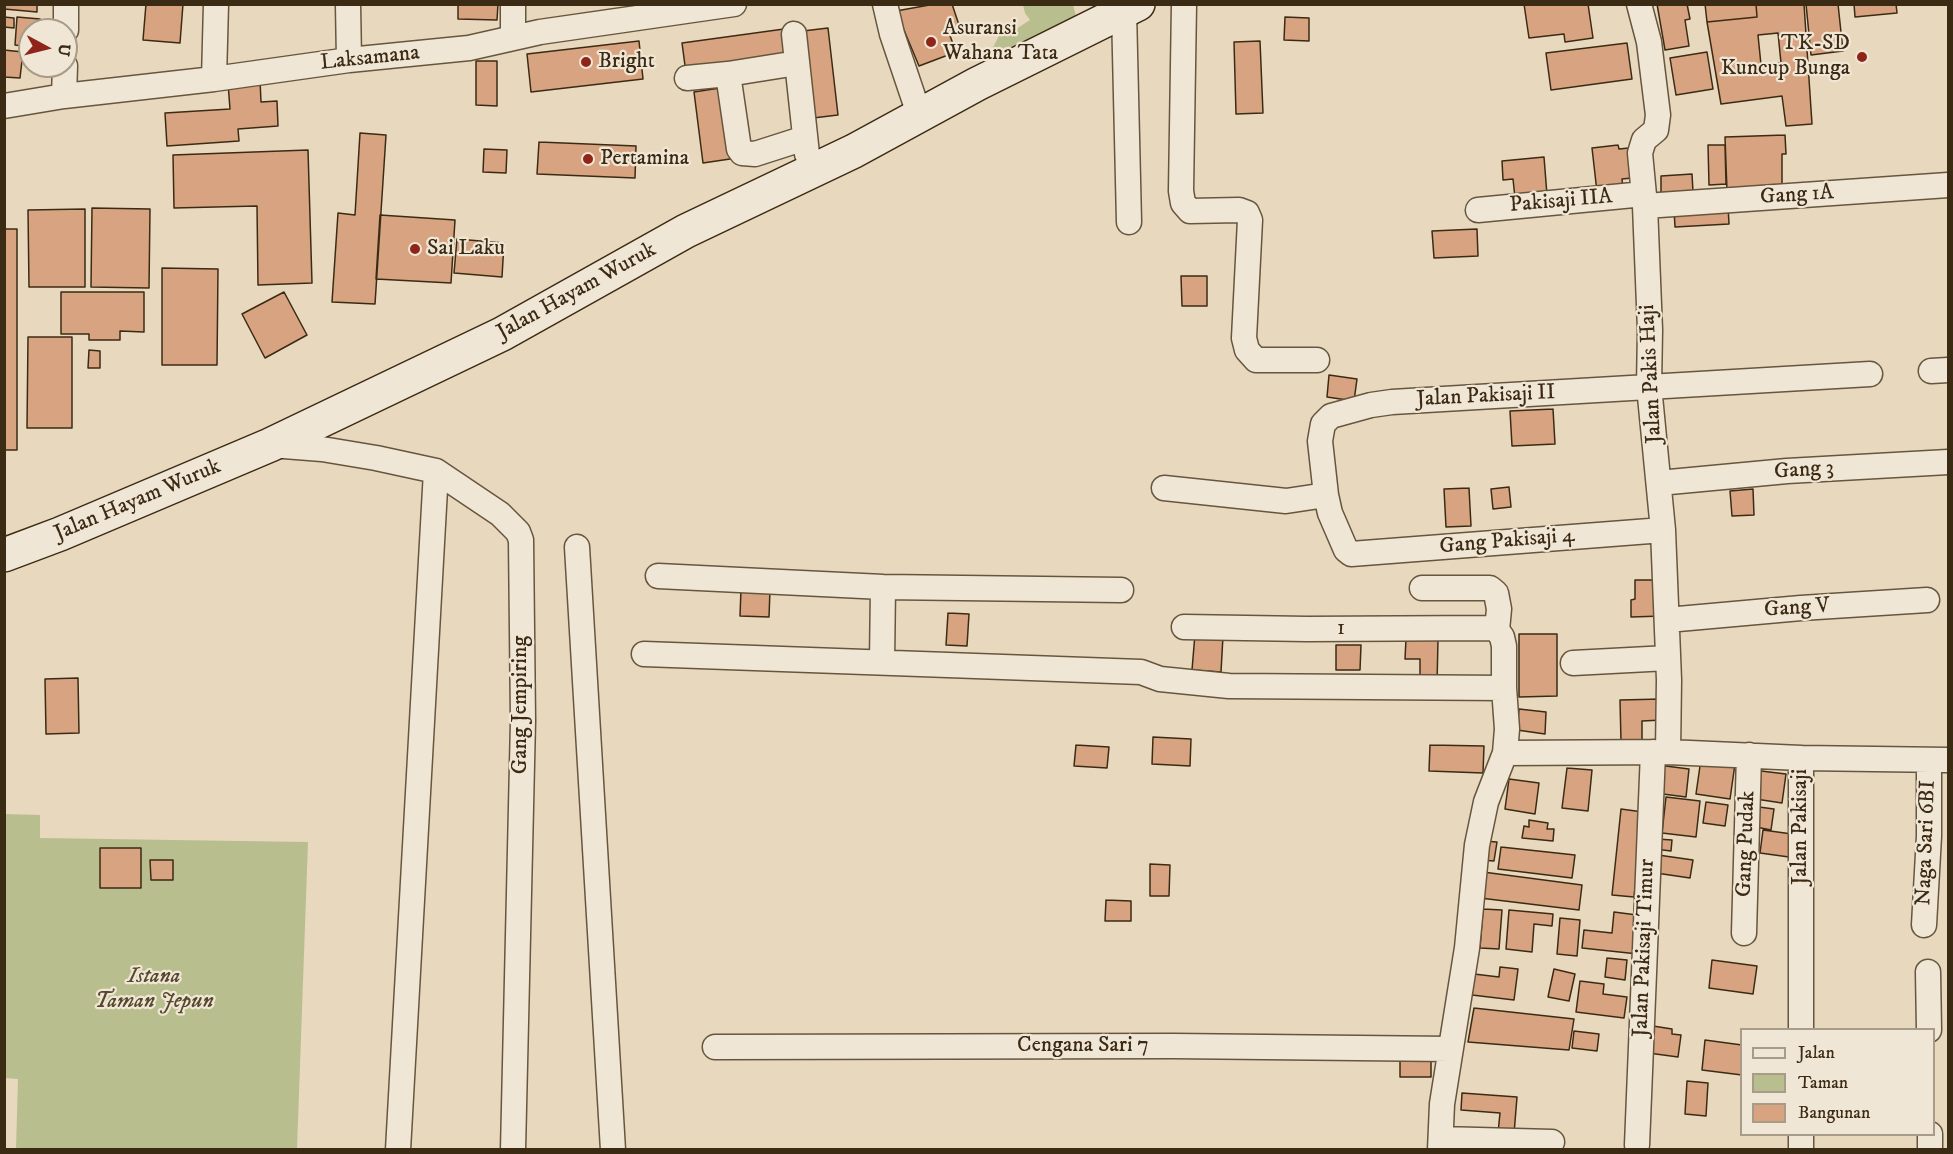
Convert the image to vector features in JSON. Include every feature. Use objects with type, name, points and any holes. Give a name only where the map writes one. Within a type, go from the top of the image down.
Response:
[{"type":"main road","name":"Jalan Hayam Wuruk","points":[[4,555],[60,534],[270,445],[502,334],[686,231],[854,151],[919,114],[1131,8]]},
{"type":"street","points":[[214,79],[216,4]]},
{"type":"street","points":[[348,4],[349,60]]},
{"type":"street","points":[[513,4],[513,37]]},
{"type":"street","name":"Laksamana","points":[[4,106],[64,96],[214,79],[349,60],[469,48],[651,10],[734,4]]},
{"type":"street","points":[[885,4],[892,34],[919,114]]},
{"type":"street","points":[[1184,4],[1181,191],[1183,203],[1190,211],[1239,210],[1247,213],[1250,220],[1244,339],[1247,350],[1256,360],[1317,360]]},
{"type":"street","name":"Jalan Pakis Haji","points":[[1639,4],[1648,42],[1658,115],[1656,130],[1644,140],[1641,147],[1650,330],[1649,386],[1663,530],[1667,620],[1668,658],[1661,752]]},
{"type":"street","points":[[1129,222],[1131,8]]},
{"type":"street","points":[[794,34],[810,173]]},
{"type":"street","points":[[687,78],[797,63]]},
{"type":"street","points":[[728,74],[739,149],[742,153],[755,154],[806,138]]},
{"type":"street","points":[[64,96],[65,78]]},
{"type":"street","name":"Gang 1A","points":[[1645,200],[1948,185]]},
{"type":"street","name":"Pakisaji IIA","points":[[1478,210],[1645,200]]},
{"type":"street","name":"Jalan Pakisaji II","points":[[1326,495],[1320,441],[1326,419],[1371,405],[1870,374]]},
{"type":"street","name":"Gang Jempiring","points":[[270,445],[322,449],[436,471],[500,514],[518,532],[521,540],[523,721],[513,1149]]},
{"type":"street","name":"Gang 3","points":[[1659,483],[1787,471],[1948,462]]},
{"type":"street","points":[[398,1149],[436,471]]},
{"type":"street","points":[[1164,488],[1286,501],[1326,495]]},
{"type":"street","name":"Gang Pakisaji 4","points":[[1326,495],[1330,513],[1346,550],[1351,554],[1663,530]]},
{"type":"street","points":[[577,547],[613,1149]]},
{"type":"street","points":[[658,576],[883,587],[1121,590]]},
{"type":"street","points":[[882,662],[883,587]]},
{"type":"street","points":[[1422,588],[1490,588],[1496,593],[1499,609],[1497,630],[1504,646],[1507,729],[1505,753],[1486,802],[1477,845],[1467,948],[1442,1104],[1441,1144],[1552,1142]]},
{"type":"street","name":"Gang V","points":[[1667,620],[1927,600]]},
{"type":"street","name":"1","points":[[1184,627],[1491,628],[1497,630]]},
{"type":"street","points":[[644,654],[1141,672],[1160,679],[1229,686],[1504,688]]},
{"type":"street","points":[[1573,663],[1668,658]]},
{"type":"street","name":"Jalan Pakisaji","points":[[1505,753],[1661,752],[1801,758],[1800,1028]]},
{"type":"street","name":"Jalan Pakisaji Timur","points":[[1637,1144],[1661,752]]},
{"type":"street","name":"Gang Pudak","points":[[1744,933],[1749,755]]},
{"type":"street","points":[[1801,758],[1939,760]]},
{"type":"street","name":"Naga Sari 6BI","points":[[1924,925],[1929,836],[1939,760]]},
{"type":"street","points":[[1928,972],[1929,1028]]},
{"type":"street","name":"Cengana Sari 7","points":[[715,1047],[1173,1046],[1450,1049]]},
{"type":"green space","points":[[1023,5],[1073,5],[1078,23],[992,66],[993,47],[999,36],[1030,20]]},
{"type":"green space","name":"Istana Taman Jepun","points":[[5,814],[40,815],[40,838],[308,842],[297,1149],[16,1149],[18,1079],[5,1078]]},
{"type":"building","points":[[4,4],[37,4],[37,12],[4,9]]},
{"type":"building","points":[[146,4],[183,4],[180,43],[143,40]]},
{"type":"building","points":[[458,4],[498,4],[497,20],[458,19]]},
{"type":"building","name":"Asuransi Wahana Tata","points":[[935,4],[952,4],[960,28],[949,33],[956,52],[919,66],[896,11]]},
{"type":"building","points":[[1524,4],[1588,4],[1593,38],[1565,42],[1564,34],[1529,38]]},
{"type":"building","points":[[1657,4],[1687,4],[1690,19],[1685,20],[1689,46],[1665,50]]},
{"type":"building","points":[[1705,4],[1756,4],[1757,17],[1707,22]]},
{"type":"building","points":[[1756,4],[1804,4],[1812,124],[1786,126],[1782,96],[1721,104],[1707,22],[1757,17]],"holes":[[[1778,33],[1781,63],[1761,65],[1758,35]]]},
{"type":"building","points":[[1806,4],[1838,4],[1843,51],[1811,55]]},
{"type":"building","points":[[1854,4],[1896,4],[1897,13],[1855,17]]},
{"type":"building","points":[[4,17],[14,18],[14,28],[4,27]]},
{"type":"building","points":[[17,17],[28,18],[18,18],[18,45],[15,45]]},
{"type":"building","points":[[1285,17],[1309,18],[1309,41],[1284,40]]},
{"type":"building","points":[[828,28],[838,115],[813,118],[803,31]]},
{"type":"building","points":[[784,29],[788,60],[686,73],[682,43]]},
{"type":"building","points":[[639,41],[643,79],[531,92],[527,54]]},
{"type":"building","points":[[1260,41],[1263,113],[1236,114],[1234,42]]},
{"type":"building","points":[[1627,43],[1632,79],[1551,90],[1546,53]]},
{"type":"building","points":[[4,50],[18,51],[18,78],[4,77]]},
{"type":"building","points":[[1707,52],[1713,89],[1676,95],[1670,58]]},
{"type":"building","points":[[476,61],[497,61],[497,106],[476,105]]},
{"type":"building","points":[[260,80],[261,102],[277,101],[278,126],[238,129],[239,141],[167,146],[165,113],[230,109],[228,83]]},
{"type":"building","points":[[720,88],[730,159],[703,163],[694,92]]},
{"type":"building","points":[[360,133],[386,135],[375,304],[332,302],[338,213],[355,215]]},
{"type":"building","points":[[1785,135],[1786,154],[1782,154],[1782,189],[1727,191],[1725,137]]},
{"type":"building","points":[[539,142],[636,146],[635,178],[537,174]]},
{"type":"building","points":[[1618,145],[1619,149],[1629,148],[1632,178],[1622,179],[1623,189],[1597,192],[1592,148]]},
{"type":"building","points":[[1708,145],[1725,145],[1726,184],[1709,185]]},
{"type":"building","points":[[484,149],[507,150],[506,173],[483,172]]},
{"type":"building","points":[[308,150],[312,283],[258,285],[257,206],[174,208],[173,155]]},
{"type":"building","points":[[1544,157],[1547,195],[1515,198],[1513,179],[1503,180],[1502,161]]},
{"type":"building","points":[[1692,174],[1693,192],[1661,193],[1661,176]]},
{"type":"building","points":[[1728,205],[1729,224],[1675,227],[1674,209]]},
{"type":"building","points":[[92,208],[150,209],[149,288],[91,287]]},
{"type":"building","points":[[85,209],[85,287],[29,287],[28,210]]},
{"type":"building","name":"Sai Laku","points":[[380,215],[455,220],[451,283],[376,279]]},
{"type":"building","points":[[4,229],[17,229],[17,450],[4,450]]},
{"type":"building","points":[[1477,229],[1478,256],[1434,258],[1432,231]]},
{"type":"building","points":[[457,239],[504,243],[502,277],[454,273]]},
{"type":"building","points":[[162,268],[218,269],[217,365],[162,365]]},
{"type":"building","points":[[1181,276],[1207,276],[1207,306],[1182,306]]},
{"type":"building","points":[[61,292],[144,292],[144,332],[120,331],[120,340],[89,340],[89,334],[61,334]]},
{"type":"building","points":[[284,292],[307,335],[265,358],[242,314]]},
{"type":"building","points":[[28,337],[72,337],[72,428],[27,428]]},
{"type":"building","points":[[89,350],[100,351],[100,368],[88,368]]},
{"type":"building","points":[[1329,375],[1357,379],[1354,401],[1327,397]]},
{"type":"building","points":[[1553,409],[1555,444],[1512,446],[1510,411]]},
{"type":"building","points":[[1509,487],[1511,507],[1493,509],[1491,489]]},
{"type":"building","points":[[1469,488],[1471,526],[1446,527],[1444,489]]},
{"type":"building","points":[[1753,489],[1754,515],[1732,516],[1730,491]]},
{"type":"building","points":[[1635,580],[1661,580],[1662,616],[1631,617],[1631,600],[1635,599]]},
{"type":"building","points":[[741,589],[770,590],[769,617],[740,616]]},
{"type":"building","points":[[948,613],[969,614],[967,646],[946,645]]},
{"type":"building","points":[[1195,634],[1223,636],[1221,672],[1192,670]]},
{"type":"building","points":[[1519,634],[1557,634],[1557,696],[1519,697]]},
{"type":"building","points":[[1406,639],[1438,640],[1437,684],[1420,683],[1420,659],[1405,659]]},
{"type":"building","points":[[1336,645],[1361,645],[1360,670],[1336,670]]},
{"type":"building","points":[[78,678],[79,733],[46,734],[45,679]]},
{"type":"building","points":[[1662,699],[1662,720],[1642,721],[1642,741],[1621,742],[1620,700]]},
{"type":"building","points":[[1519,709],[1546,712],[1545,734],[1517,730]]},
{"type":"building","points":[[1153,737],[1191,739],[1190,766],[1152,764]]},
{"type":"building","points":[[1076,745],[1109,747],[1107,768],[1074,766]]},
{"type":"building","points":[[1430,745],[1484,746],[1483,773],[1429,771]]},
{"type":"building","points":[[1701,759],[1735,764],[1730,799],[1696,794]]},
{"type":"building","points":[[1658,765],[1689,769],[1686,797],[1655,793]]},
{"type":"building","points":[[1567,768],[1592,770],[1588,811],[1562,808]]},
{"type":"building","points":[[1753,770],[1786,774],[1782,803],[1749,798]]},
{"type":"building","points":[[1509,779],[1539,783],[1535,814],[1505,809]]},
{"type":"building","points":[[1666,797],[1700,801],[1696,837],[1662,833]]},
{"type":"building","points":[[1706,802],[1728,805],[1725,826],[1703,823]]},
{"type":"building","points":[[1759,807],[1774,809],[1771,830],[1756,827]]},
{"type":"building","points":[[1621,809],[1643,812],[1634,897],[1612,895]]},
{"type":"building","points":[[1529,820],[1548,823],[1547,829],[1554,829],[1553,841],[1522,838],[1524,826],[1529,827]]},
{"type":"building","points":[[1763,830],[1792,834],[1789,857],[1760,853]]},
{"type":"building","points":[[1657,839],[1672,840],[1671,851],[1655,849]]},
{"type":"building","points":[[1484,841],[1497,842],[1494,861],[1481,860]]},
{"type":"building","points":[[1501,847],[1575,855],[1572,878],[1498,869]]},
{"type":"building","points":[[100,848],[141,848],[141,888],[100,888]]},
{"type":"building","points":[[1658,855],[1693,860],[1690,878],[1656,873]]},
{"type":"building","points":[[150,860],[173,860],[173,880],[151,880]]},
{"type":"building","points":[[1150,864],[1170,865],[1169,896],[1150,896]]},
{"type":"building","points":[[1483,872],[1582,885],[1579,910],[1480,898]]},
{"type":"building","points":[[1106,900],[1131,901],[1131,921],[1105,921]]},
{"type":"building","points":[[1483,909],[1502,910],[1499,949],[1480,948]]},
{"type":"building","points":[[1509,910],[1553,914],[1552,926],[1534,924],[1532,952],[1506,949]]},
{"type":"building","points":[[1614,912],[1637,915],[1638,954],[1582,948],[1584,930],[1612,933]]},
{"type":"building","points":[[1560,918],[1580,920],[1577,956],[1557,954]]},
{"type":"building","points":[[1607,958],[1627,960],[1625,980],[1605,977]]},
{"type":"building","points":[[1712,960],[1757,966],[1753,994],[1709,988]]},
{"type":"building","points":[[1500,967],[1518,969],[1514,1000],[1472,995],[1474,974],[1499,977]]},
{"type":"building","points":[[1554,969],[1575,974],[1569,1001],[1548,997]]},
{"type":"building","points":[[1580,981],[1604,984],[1603,994],[1627,997],[1624,1018],[1576,1012]]},
{"type":"building","points":[[1474,1008],[1574,1019],[1569,1050],[1468,1042]]},
{"type":"building","points":[[1653,1026],[1672,1029],[1672,1034],[1681,1035],[1678,1057],[1641,1052]]},
{"type":"building","points":[[1574,1031],[1599,1034],[1597,1051],[1572,1048]]},
{"type":"building","points":[[1705,1040],[1740,1045],[1740,1075],[1702,1070]]},
{"type":"building","points":[[1400,1058],[1431,1058],[1431,1077],[1400,1077]]},
{"type":"building","points":[[1687,1081],[1708,1083],[1706,1116],[1685,1114]]},
{"type":"building","points":[[1462,1093],[1517,1097],[1514,1134],[1498,1133],[1500,1113],[1461,1110]]},
{"type":"place","name":"Asuransi Wahana Tata","points":[[931,42]]},
{"type":"place","name":"TK-SD Kuncup Bunga","points":[[1862,57]]},
{"type":"place","name":"Bright","points":[[586,62]]},
{"type":"place","name":"Pertamina","points":[[588,159]]},
{"type":"place","name":"Sai Laku","points":[[415,249]]}]
